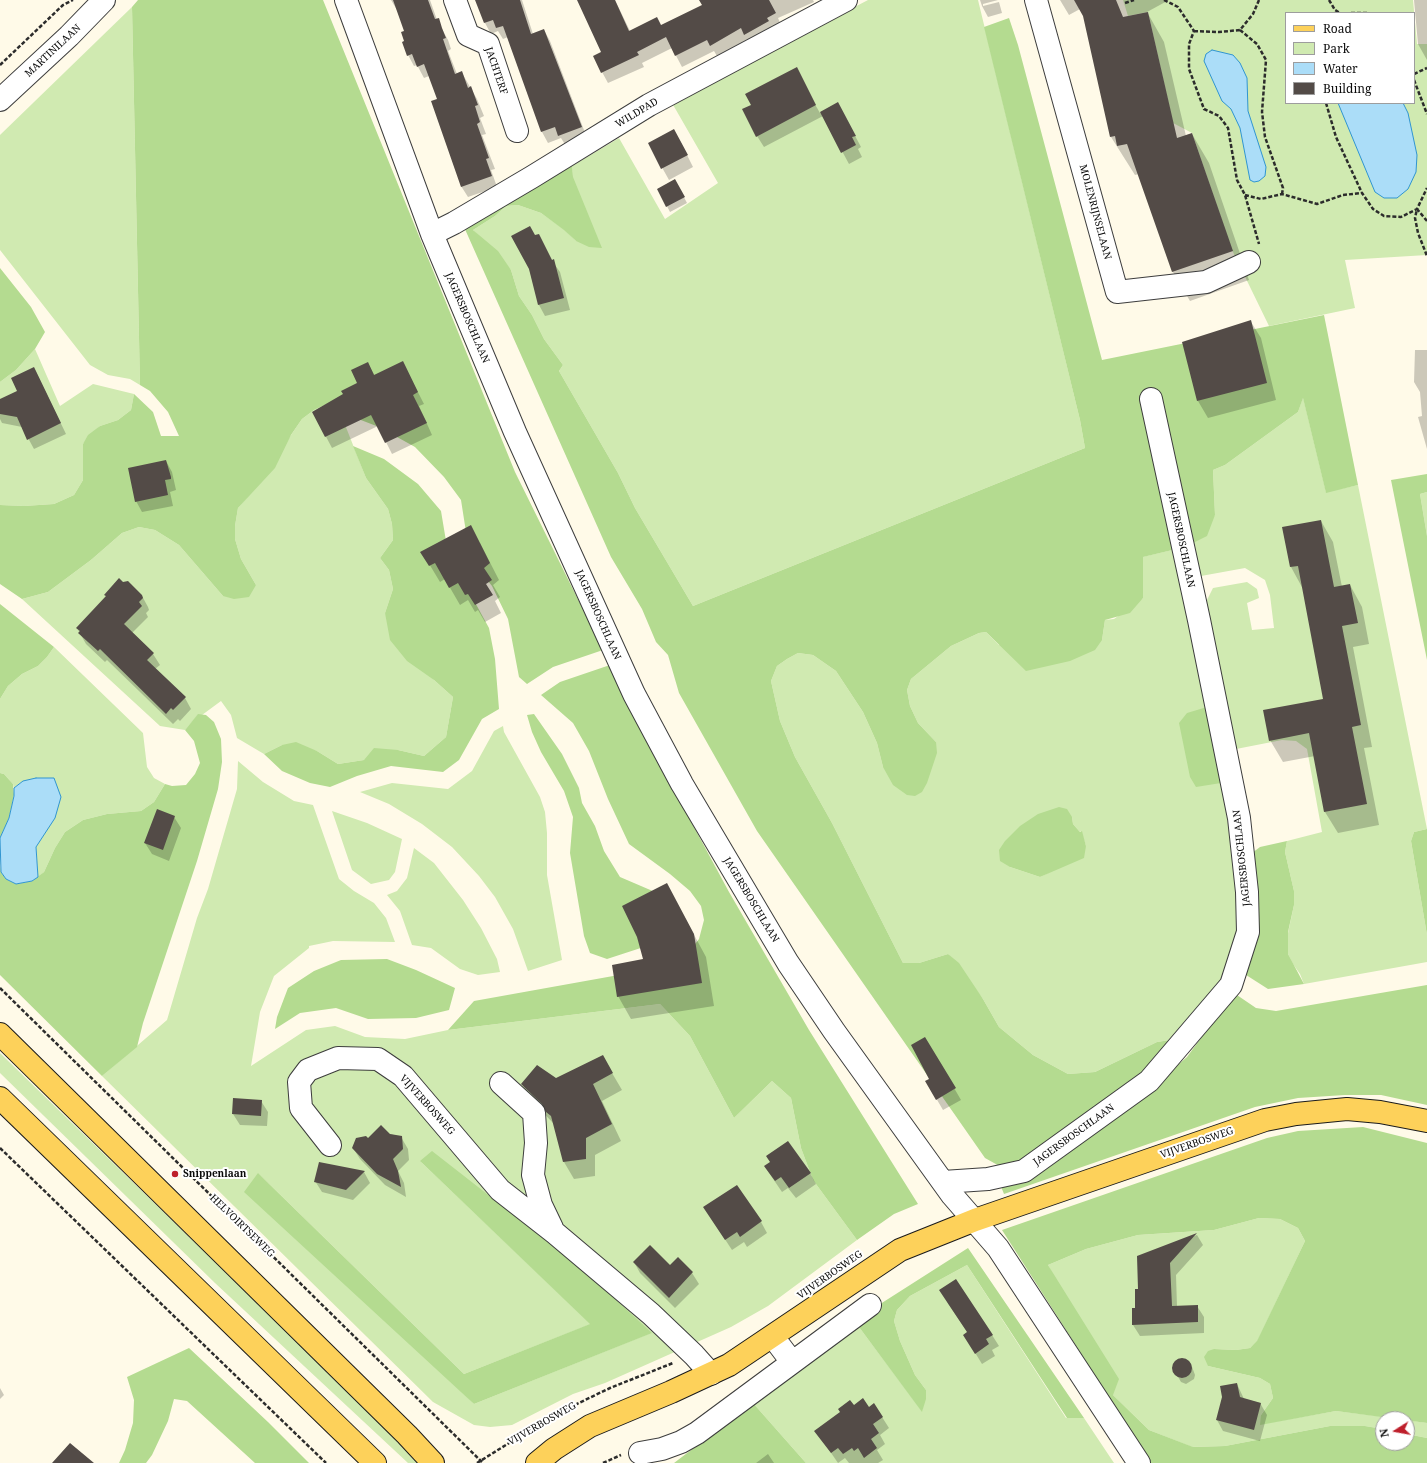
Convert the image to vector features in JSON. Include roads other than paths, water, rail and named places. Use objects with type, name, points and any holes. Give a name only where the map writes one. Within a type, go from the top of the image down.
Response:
[{"type":"main road","points":[[0,1034],[407,1435],[432,1463]]},
{"type":"main road","points":[[0,1098],[375,1463]]},
{"type":"main road","name":"VIJVERBOSWEG","points":[[537,1463],[554,1449],[590,1426],[729,1365],[900,1250],[975,1220],[1273,1118],[1347,1109],[1380,1112],[1427,1121]]},
{"type":"street","name":"MARTINILAAN","points":[[0,100],[69,36],[104,0]]},
{"type":"street","name":"JAGERSBOSCHLAAN","points":[[346,0],[432,234],[514,432],[634,694],[682,784],[788,963],[834,1031],[943,1182],[998,1248],[1139,1463]]},
{"type":"street","name":"JACHTERF","points":[[455,0],[468,35],[488,44],[516,131]]},
{"type":"street","name":"WILDPAD","points":[[432,234],[512,189],[649,106],[846,0]]},
{"type":"street","name":"MOLENRIJNSELAAN","points":[[1036,0],[1117,292],[1206,282],[1249,262]]},
{"type":"street","name":"JAGERSBOSCHLAAN","points":[[943,1182],[988,1179],[1024,1171],[1149,1081],[1231,985],[1248,932],[1247,892],[1239,818],[1151,399]]},
{"type":"street","name":"VIJVERBOSWEG","points":[[330,1145],[300,1108],[299,1082],[308,1070],[338,1058],[378,1059],[403,1076],[500,1190],[555,1233],[651,1314],[694,1355],[711,1374]]},
{"type":"street","name":"VIJVERBOSWEG","points":[[501,1083],[534,1113],[536,1143],[533,1175],[540,1205],[555,1233]]},
{"type":"street","points":[[639,1458],[682,1442],[697,1433],[870,1305]]},
{"type":"street","points":[[772,1337],[792,1362]]},
{"type":"water","points":[[1212,50],[1233,55],[1240,63],[1247,78],[1248,111],[1266,167],[1265,176],[1259,181],[1254,182],[1250,180],[1240,128],[1231,109],[1222,101],[1204,61],[1206,54]]},
{"type":"water","points":[[1338,104],[1404,104],[1408,113],[1417,155],[1416,172],[1408,189],[1397,198],[1384,198],[1375,192]]},
{"type":"water","points":[[36,778],[54,778],[61,797],[55,818],[36,847],[38,877],[32,881],[16,884],[6,879],[1,872],[0,838],[9,818],[14,796],[14,788],[23,781]]},
{"type":"place","name":"Snippenlaan","points":[[175,1174]]}]
